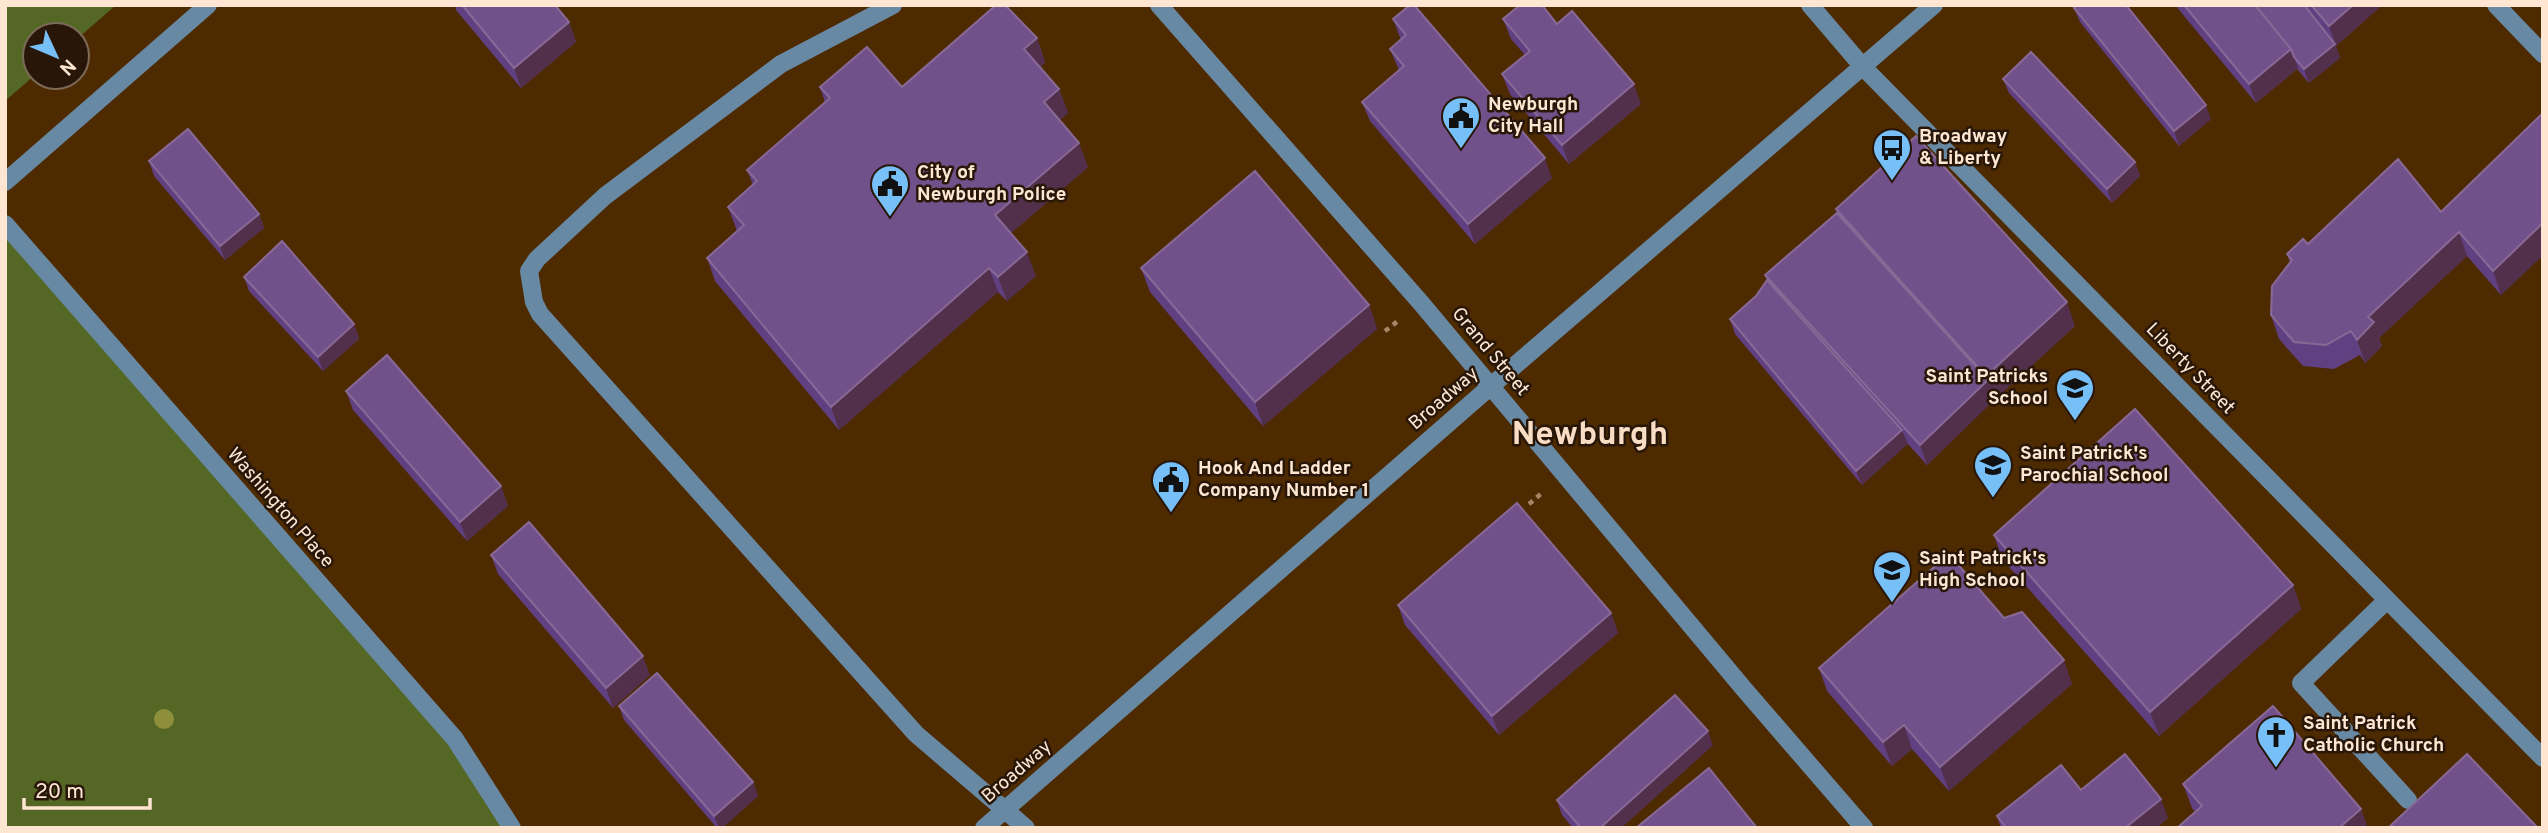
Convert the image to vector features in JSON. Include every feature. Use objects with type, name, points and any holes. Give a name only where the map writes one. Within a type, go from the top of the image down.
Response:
[{"type":"street","points":[[5,183],[208,5]]},
{"type":"street","points":[[893,5],[780,64],[606,196],[537,259],[529,271],[534,302],[540,314],[916,734],[1026,828]]},
{"type":"street","name":"Grand Street","points":[[1159,5],[1491,386],[1864,828]]},
{"type":"street","name":"Liberty Street","points":[[1810,5],[1863,67],[2543,758]]},
{"type":"street","name":"Broadway","points":[[984,828],[1934,5]]},
{"type":"street","points":[[2497,5],[2543,54]]},
{"type":"street","name":"Washington Place","points":[[5,224],[455,739],[512,828]]},
{"type":"street","points":[[2387,600],[2301,682],[2408,800]]},
{"type":"green space","points":[[5,5],[116,5],[91,27],[91,21],[21,21],[21,87],[5,101]]},
{"type":"green space","points":[[5,224],[455,739],[510,828],[5,828]]},
{"type":"building","points":[[462,5],[555,5],[569,22],[514,68]]},
{"type":"building","name":"City of Newburgh Police","points":[[996,5],[1005,5],[1037,38],[1024,49],[1059,89],[1044,102],[1079,143],[995,215],[1027,252],[998,277],[989,268],[831,407],[707,258],[744,225],[728,207],[757,181],[747,170],[830,98],[820,87],[867,47],[902,87]]},
{"type":"building","name":"Newburgh City Hall","points":[[1410,5],[1414,5],[1545,158],[1468,224],[1362,102],[1404,66],[1390,49],[1406,35],[1393,19]]},
{"type":"building","points":[[1520,5],[1542,5],[1557,24],[1572,11],[1634,84],[1562,145],[1502,74],[1530,51],[1503,19]]},
{"type":"building","points":[[2078,5],[2126,5],[2206,105],[2174,131],[2074,8]]},
{"type":"building","points":[[2184,5],[2255,5],[2291,49],[2249,84]]},
{"type":"building","points":[[2255,5],[2304,5],[2335,44],[2304,69]]},
{"type":"building","points":[[2311,5],[2353,5],[2329,26]]},
{"type":"building","points":[[2031,52],[2135,162],[2107,189],[2003,79]]},
{"type":"building","points":[[2543,113],[2543,223],[2493,271],[2459,232],[2368,317],[2374,322],[2357,340],[2351,331],[2326,345],[2294,342],[2271,315],[2272,286],[2292,260],[2287,254],[2303,239],[2308,244],[2398,159],[2441,212]]},
{"type":"building","points":[[188,129],[259,214],[220,246],[149,161]]},
{"type":"building","points":[[1916,136],[2067,302],[1986,376],[1836,209]]},
{"type":"building","points":[[1255,171],[1369,305],[1255,402],[1141,268]]},
{"type":"building","points":[[1837,213],[1988,380],[1920,445],[1765,275]]},
{"type":"building","points":[[282,241],[354,324],[318,357],[244,277]]},
{"type":"building","points":[[1767,280],[1902,430],[1856,471],[1730,319],[1756,296]]},
{"type":"building","points":[[387,355],[501,486],[460,522],[346,391]]},
{"type":"building","points":[[2135,409],[2293,585],[2150,712],[1994,535]]},
{"type":"building","points":[[1517,503],[1611,613],[1492,716],[1398,605]]},
{"type":"building","points":[[529,522],[643,656],[606,688],[491,555]]},
{"type":"building","points":[[1949,554],[2004,618],[2022,612],[2064,660],[1940,767],[1904,725],[1883,742],[1819,668]]},
{"type":"building","points":[[657,673],[753,782],[714,816],[619,706]]},
{"type":"building","points":[[1675,695],[1708,731],[1600,828],[1581,828],[1557,800]]},
{"type":"building","name":"Saint Patrick Catholic Church","points":[[2273,706],[2361,809],[2339,828],[2177,828],[2202,806],[2183,784]]},
{"type":"building","points":[[2125,754],[2161,799],[2125,828],[2006,828],[1997,816],[2061,765],[2081,790]]},
{"type":"building","points":[[2467,754],[2538,828],[2388,828]]},
{"type":"building","points":[[1709,768],[1757,828],[1636,828]]},
{"type":"place","name":"Newburgh City Hall","points":[[1461,150]]},
{"type":"place","name":"Broadway & Liberty","points":[[1892,182]]},
{"type":"place","name":"City of Newburgh Police","points":[[890,218]]},
{"type":"place","name":"Saint Patricks School","points":[[2075,422]]},
{"type":"place","name":"Saint Patrick's Parochial School","points":[[1993,499]]},
{"type":"place","name":"Hook And Ladder Company Number 1","points":[[1171,514]]},
{"type":"place","name":"Saint Patrick's High School","points":[[1892,604]]},
{"type":"place","name":"Saint Patrick Catholic Church","points":[[2276,769]]},
{"type":"district","name":"Newburgh","points":[[1590,436]]}]
